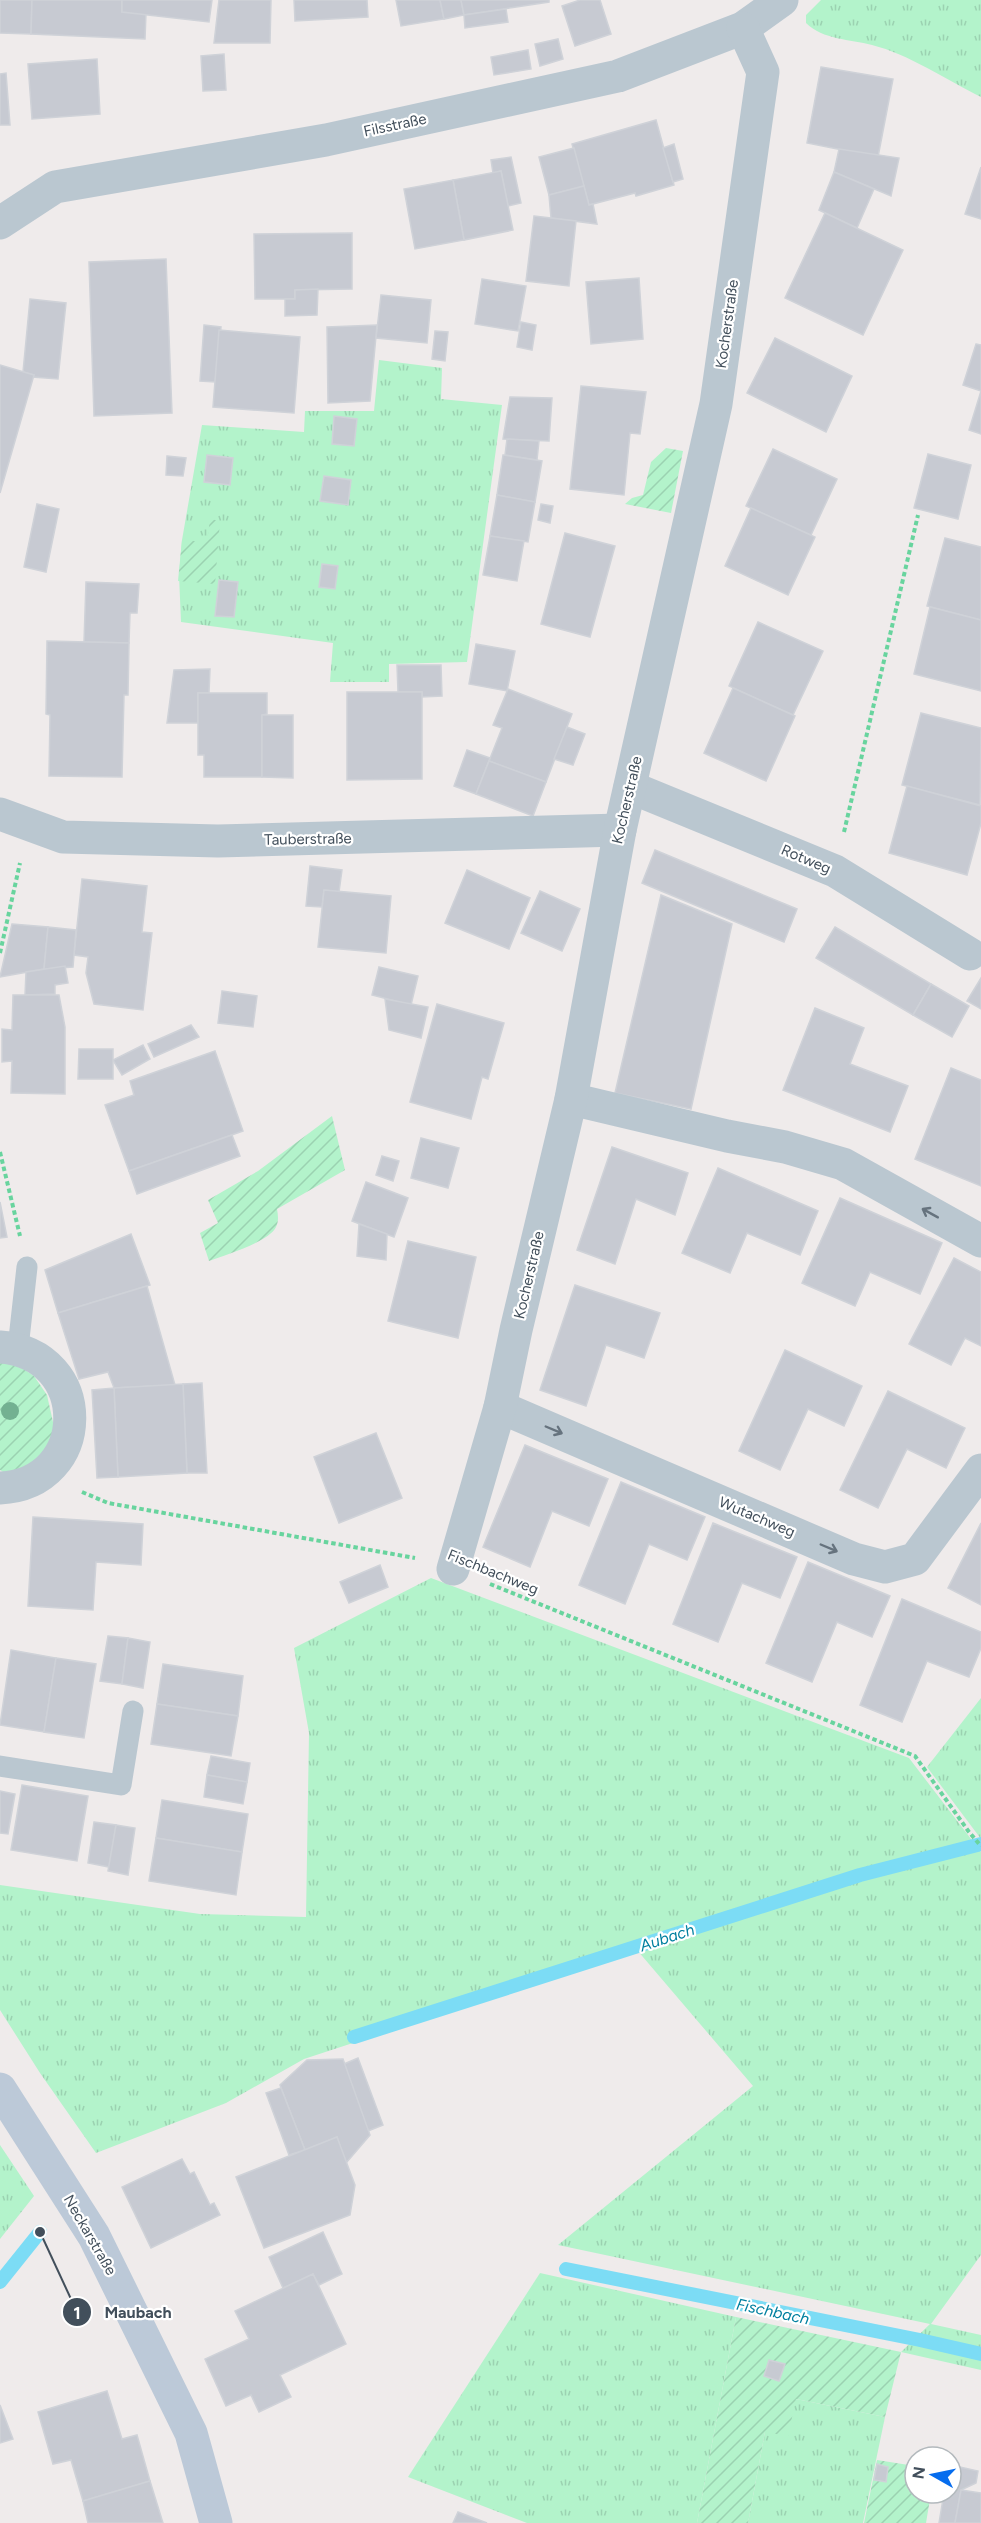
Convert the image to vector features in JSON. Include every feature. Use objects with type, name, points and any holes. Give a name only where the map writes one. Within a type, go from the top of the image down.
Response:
[{"type":"street","name":"Filsstraße","points":[[0,223],[55,187],[326,140],[618,76],[743,28],[782,0]]},
{"type":"street","name":"Kocherstraße","points":[[453,1569],[500,1407],[571,1099],[620,830],[716,404],[763,72],[743,28]]},
{"type":"street","name":"Rotweg","points":[[630,787],[834,871],[970,954]]},
{"type":"street","name":"Tauberstraße","points":[[14,819],[63,837],[218,841],[620,830]]},
{"type":"street","points":[[571,1099],[785,1148],[843,1164],[981,1241]]},
{"type":"street","points":[[0,1488],[29,1482],[43,1474],[59,1457],[69,1436],[71,1414],[67,1392],[55,1372],[38,1357],[9,1348]]},
{"type":"street","name":"Wutachweg","points":[[500,1407],[854,1559],[885,1567],[915,1559],[981,1470]]},
{"type":"street","name":"Neckarstraße","points":[[0,2089],[94,2236],[191,2433],[216,2523]]},
{"type":"lane","points":[[9,1348],[27,1267]]},
{"type":"lane","points":[[0,1766],[121,1785],[133,1711]]},
{"type":"path","points":[[834,871],[918,515]]},
{"type":"path","points":[[0,953],[14,819]]},
{"type":"path","points":[[0,1152],[27,1267]]},
{"type":"path","name":"Fischbachweg","points":[[43,1474],[108,1503],[434,1561],[915,1756],[969,1832],[981,1845]]},
{"type":"green space","points":[[821,0],[981,0],[981,97],[886,49],[829,36],[813,29],[806,23],[806,15]]},
{"type":"green space","points":[[379,360],[442,368],[441,399],[502,405],[467,662],[389,664],[389,682],[330,682],[333,643],[181,622],[179,575],[182,540],[202,425],[304,432],[305,411],[374,411]]},
{"type":"green space","points":[[666,448],[683,451],[671,513],[625,504],[632,498],[643,495],[651,462]]},
{"type":"green space","points":[[210,519],[220,521],[215,584],[178,581],[182,540],[207,542]]},
{"type":"green space","points":[[332,1116],[345,1170],[277,1209],[276,1227],[265,1238],[209,1261],[200,1233],[218,1223],[208,1200],[258,1171]]},
{"type":"green space","points":[[0,1353],[34,1376],[47,1395],[55,1431],[52,1455],[8,1475],[0,1470]]},
{"type":"green space","points":[[431,1578],[909,1758],[981,1852],[981,2255],[931,2324],[981,2335],[981,2370],[901,2352],[930,2324],[558,2245],[753,2086],[637,1950],[304,2059],[226,2103],[96,2153],[40,2073],[0,2010],[0,1885],[200,1914],[306,1917],[309,1733],[294,1648]]},
{"type":"green space","points":[[981,1698],[981,1839],[927,1767]]},
{"type":"green space","points":[[0,2145],[34,2196],[0,2239]]},
{"type":"green space","points":[[540,2273],[736,2317],[697,2523],[527,2523],[408,2477]]},
{"type":"green space","points":[[736,2317],[901,2352],[885,2417],[796,2399],[788,2436],[765,2432],[748,2523],[697,2523]]},
{"type":"green space","points":[[796,2399],[885,2417],[863,2523],[748,2523],[765,2432]]},
{"type":"green space","points":[[877,2460],[903,2464],[903,2505],[929,2505],[926,2523],[864,2523]]},
{"type":"building","points":[[0,0],[32,0],[31,34],[0,33]]},
{"type":"building","points":[[32,0],[122,0],[122,12],[146,13],[145,39],[31,34]]},
{"type":"building","points":[[122,0],[212,0],[209,22],[122,12]]},
{"type":"building","points":[[219,0],[271,0],[270,43],[214,43]]},
{"type":"building","points":[[294,0],[367,0],[368,17],[295,21]]},
{"type":"building","points":[[396,0],[440,0],[444,19],[401,26]]},
{"type":"building","points":[[440,0],[461,0],[464,15],[444,19]]},
{"type":"building","points":[[461,0],[549,0],[549,2],[464,15]]},
{"type":"building","points":[[580,0],[600,0],[611,34],[575,46],[562,6]]},
{"type":"building","points":[[506,9],[508,22],[465,28],[464,15]]},
{"type":"building","points":[[558,39],[563,59],[540,66],[535,44]]},
{"type":"building","points":[[528,50],[531,69],[494,75],[491,57]]},
{"type":"building","points":[[224,54],[226,90],[203,91],[201,56]]},
{"type":"building","points":[[97,59],[100,114],[32,119],[28,64]]},
{"type":"building","points":[[821,67],[893,79],[878,157],[807,143]]},
{"type":"building","points":[[6,73],[10,125],[0,125],[0,74]]},
{"type":"building","points":[[656,120],[674,185],[636,196],[635,193],[589,205],[572,144]]},
{"type":"building","points":[[674,144],[683,179],[673,182],[663,148]]},
{"type":"building","points":[[574,148],[584,186],[549,195],[539,157]]},
{"type":"building","points":[[839,149],[899,158],[891,196],[834,172]]},
{"type":"building","points":[[511,157],[521,203],[508,206],[501,171],[493,173],[491,160]]},
{"type":"building","points":[[981,167],[981,219],[965,214]]},
{"type":"building","points":[[501,171],[513,230],[464,240],[453,180]]},
{"type":"building","points":[[834,172],[874,189],[857,228],[819,210]]},
{"type":"building","points":[[453,180],[464,240],[415,249],[404,189]]},
{"type":"building","points":[[584,186],[589,205],[593,204],[597,224],[551,218],[549,195]]},
{"type":"building","points":[[825,213],[903,250],[863,335],[785,298]]},
{"type":"building","points":[[534,216],[576,221],[569,286],[526,281]]},
{"type":"building","points":[[352,233],[352,289],[295,290],[295,299],[255,299],[254,234]]},
{"type":"building","points":[[166,259],[172,413],[94,416],[89,262]]},
{"type":"building","points":[[639,278],[643,339],[591,344],[586,282]]},
{"type":"building","points":[[482,279],[526,286],[518,331],[475,324]]},
{"type":"building","points":[[318,289],[317,315],[285,316],[285,299],[295,299],[295,290]]},
{"type":"building","points":[[381,295],[431,300],[427,343],[376,338]]},
{"type":"building","points":[[30,299],[66,303],[58,379],[33,377],[34,375],[23,372]]},
{"type":"building","points":[[521,322],[536,325],[532,350],[517,347]]},
{"type":"building","points":[[204,325],[221,327],[215,382],[200,381]]},
{"type":"building","points":[[377,325],[370,401],[328,403],[327,327]]},
{"type":"building","points":[[219,330],[300,337],[294,413],[213,407]]},
{"type":"building","points":[[435,331],[448,332],[445,361],[432,359]]},
{"type":"building","points":[[775,338],[852,376],[826,432],[747,393]]},
{"type":"building","points":[[976,344],[981,345],[981,391],[963,385]]},
{"type":"building","points":[[0,365],[34,375],[0,493]]},
{"type":"building","points":[[581,386],[646,392],[640,434],[630,433],[624,495],[570,489]]},
{"type":"building","points":[[981,391],[981,434],[969,430]]},
{"type":"building","points":[[510,397],[552,398],[549,441],[503,439]]},
{"type":"building","points":[[334,416],[357,419],[354,446],[332,444]]},
{"type":"building","points":[[507,439],[539,441],[537,460],[505,455]]},
{"type":"building","points":[[773,449],[837,479],[811,535],[746,506]]},
{"type":"building","points":[[928,454],[971,465],[958,519],[914,508]]},
{"type":"building","points":[[207,455],[233,458],[230,485],[204,482]]},
{"type":"building","points":[[503,455],[542,461],[535,502],[497,495]]},
{"type":"building","points":[[167,456],[186,458],[183,476],[166,475]]},
{"type":"building","points":[[324,476],[351,480],[348,505],[320,501]]},
{"type":"building","points":[[497,495],[535,502],[528,542],[490,536]]},
{"type":"building","points":[[37,504],[59,509],[46,572],[24,567]]},
{"type":"building","points":[[541,504],[553,506],[550,523],[538,520]]},
{"type":"building","points":[[751,508],[815,537],[788,595],[725,566]]},
{"type":"building","points":[[565,533],[615,546],[590,637],[541,624]]},
{"type":"building","points":[[490,536],[524,541],[517,581],[483,575]]},
{"type":"building","points":[[945,538],[981,547],[981,620],[927,606]]},
{"type":"building","points":[[322,564],[338,566],[335,589],[319,587]]},
{"type":"building","points":[[219,580],[238,582],[234,617],[215,616]]},
{"type":"building","points":[[86,582],[139,584],[137,613],[130,613],[129,643],[84,642]]},
{"type":"building","points":[[930,607],[981,620],[981,691],[914,674]]},
{"type":"building","points":[[758,622],[823,651],[793,715],[729,686]]},
{"type":"building","points":[[47,641],[129,643],[128,695],[124,695],[122,777],[49,776],[50,715],[46,714]]},
{"type":"building","points":[[476,644],[515,651],[507,691],[469,684]]},
{"type":"building","points":[[397,665],[441,665],[442,696],[422,697],[422,692],[398,692]]},
{"type":"building","points":[[210,669],[209,693],[198,693],[198,723],[167,723],[174,670]]},
{"type":"building","points":[[733,688],[795,716],[766,781],[704,753]]},
{"type":"building","points":[[508,689],[572,714],[546,782],[489,761],[502,728],[493,725]]},
{"type":"building","points":[[347,692],[422,692],[422,779],[347,780]]},
{"type":"building","points":[[198,693],[267,693],[267,714],[262,715],[262,777],[204,777],[204,755],[198,755]]},
{"type":"building","points":[[921,713],[981,728],[980,805],[902,785]]},
{"type":"building","points":[[262,715],[293,715],[293,778],[262,777]]},
{"type":"building","points":[[567,727],[585,734],[573,765],[554,759]]},
{"type":"building","points":[[467,750],[490,758],[476,794],[454,786]]},
{"type":"building","points":[[489,761],[546,782],[533,816],[476,794]]},
{"type":"building","points":[[907,786],[981,806],[981,823],[967,875],[889,853]]},
{"type":"building","points":[[655,850],[797,909],[784,942],[642,883]]},
{"type":"building","points":[[310,866],[342,870],[339,892],[324,890],[322,907],[306,906]]},
{"type":"building","points":[[467,870],[530,898],[509,949],[445,923]]},
{"type":"building","points":[[82,879],[147,886],[142,932],[152,933],[143,1010],[94,1004],[86,973],[88,957],[74,955]]},
{"type":"building","points":[[324,890],[391,896],[386,953],[318,947]]},
{"type":"building","points":[[540,891],[580,909],[562,951],[521,933]]},
{"type":"building","points":[[661,895],[732,924],[691,1109],[615,1093]]},
{"type":"building","points":[[12,924],[48,927],[44,969],[0,977]]},
{"type":"building","points":[[48,927],[76,930],[73,967],[44,969]]},
{"type":"building","points":[[835,927],[931,984],[913,1015],[816,958]]},
{"type":"building","points":[[65,966],[68,983],[55,985],[55,994],[25,995],[26,972]]},
{"type":"building","points":[[379,967],[418,976],[411,1005],[372,995]]},
{"type":"building","points":[[981,978],[981,1009],[967,1001]]},
{"type":"building","points":[[931,984],[969,1006],[952,1037],[913,1015]]},
{"type":"building","points":[[222,991],[257,996],[253,1027],[218,1023]]},
{"type":"building","points":[[13,995],[59,995],[65,1027],[65,1094],[11,1093],[12,1061],[2,1062],[2,1029],[12,1030]]},
{"type":"building","points":[[385,999],[428,1007],[421,1038],[389,1030]]},
{"type":"building","points":[[437,1004],[504,1023],[488,1079],[482,1077],[471,1119],[410,1102]]},
{"type":"building","points":[[815,1008],[864,1028],[850,1064],[908,1086],[890,1132],[783,1090]]},
{"type":"building","points":[[191,1025],[199,1037],[154,1057],[148,1044]]},
{"type":"building","points":[[143,1045],[150,1059],[122,1075],[113,1060]]},
{"type":"building","points":[[79,1049],[113,1049],[113,1079],[78,1079]]},
{"type":"building","points":[[215,1051],[243,1131],[129,1171],[105,1105],[134,1095],[130,1081]]},
{"type":"building","points":[[951,1068],[981,1080],[981,1186],[915,1159]]},
{"type":"building","points":[[232,1135],[240,1156],[137,1194],[129,1171]]},
{"type":"building","points":[[421,1138],[459,1148],[448,1188],[411,1178]]},
{"type":"building","points":[[612,1147],[688,1173],[675,1215],[636,1199],[615,1264],[577,1250]]},
{"type":"building","points":[[382,1156],[399,1161],[393,1181],[376,1175]]},
{"type":"building","points":[[718,1168],[818,1211],[800,1255],[747,1233],[730,1273],[682,1253]]},
{"type":"building","points":[[366,1182],[408,1198],[394,1237],[352,1221]]},
{"type":"building","points":[[840,1198],[942,1243],[920,1294],[870,1272],[855,1306],[802,1283]]},
{"type":"building","points":[[0,1202],[7,1237],[0,1238]]},
{"type":"building","points":[[359,1224],[387,1234],[386,1260],[357,1256]]},
{"type":"building","points":[[131,1234],[150,1285],[58,1313],[45,1270]]},
{"type":"building","points":[[408,1241],[476,1257],[458,1338],[388,1321]]},
{"type":"building","points":[[954,1258],[981,1272],[981,1346],[965,1338],[951,1365],[909,1344]]},
{"type":"building","points":[[575,1285],[660,1313],[644,1358],[606,1345],[586,1406],[540,1390]]},
{"type":"building","points":[[147,1286],[175,1385],[114,1388],[108,1372],[79,1379],[58,1313]]},
{"type":"building","points":[[785,1350],[862,1386],[844,1426],[808,1409],[780,1470],[739,1451]]},
{"type":"building","points":[[202,1383],[207,1473],[187,1473],[183,1384]]},
{"type":"building","points":[[183,1384],[187,1473],[118,1477],[114,1388]]},
{"type":"building","points":[[114,1388],[118,1477],[97,1478],[92,1390]]},
{"type":"building","points":[[888,1391],[965,1428],[946,1468],[907,1449],[878,1508],[840,1490]]},
{"type":"building","points":[[376,1433],[402,1498],[339,1523],[314,1457]]},
{"type":"building","points":[[525,1445],[608,1479],[589,1526],[552,1511],[530,1567],[483,1547]]},
{"type":"building","points":[[621,1482],[705,1517],[687,1560],[649,1544],[625,1604],[579,1585]]},
{"type":"building","points":[[33,1517],[143,1524],[141,1565],[96,1562],[93,1610],[28,1606]]},
{"type":"building","points":[[713,1523],[797,1557],[780,1598],[742,1583],[718,1642],[673,1624]]},
{"type":"building","points":[[981,1523],[981,1605],[948,1588]]},
{"type":"building","points":[[808,1562],[890,1596],[872,1637],[837,1622],[812,1682],[766,1663]]},
{"type":"building","points":[[380,1565],[388,1587],[349,1603],[340,1582]]},
{"type":"building","points":[[902,1599],[981,1632],[981,1648],[969,1677],[927,1661],[902,1722],[860,1705]]},
{"type":"building","points":[[108,1636],[128,1638],[122,1684],[100,1681]]},
{"type":"building","points":[[128,1638],[150,1642],[143,1688],[122,1684]]},
{"type":"building","points":[[11,1650],[56,1658],[44,1732],[0,1725]]},
{"type":"building","points":[[56,1658],[96,1664],[84,1738],[44,1732]]},
{"type":"building","points":[[163,1664],[243,1676],[238,1716],[157,1704]]},
{"type":"building","points":[[157,1704],[238,1716],[231,1756],[151,1744]]},
{"type":"building","points":[[211,1756],[250,1763],[247,1782],[207,1775]]},
{"type":"building","points":[[207,1775],[247,1782],[243,1804],[204,1797]]},
{"type":"building","points":[[22,1785],[88,1796],[77,1861],[11,1850]]},
{"type":"building","points":[[0,1791],[15,1794],[8,1834],[0,1833]]},
{"type":"building","points":[[162,1800],[248,1814],[242,1852],[156,1838]]},
{"type":"building","points":[[94,1822],[116,1825],[109,1867],[88,1863]]},
{"type":"building","points":[[116,1825],[135,1828],[128,1875],[108,1871]]},
{"type":"building","points":[[156,1838],[242,1852],[236,1895],[149,1881]]},
{"type":"building","points":[[358,2058],[383,2125],[368,2131],[344,2064]]},
{"type":"building","points":[[343,2059],[370,2135],[346,2163],[337,2137],[305,2150],[280,2085],[307,2060]]},
{"type":"building","points":[[281,2088],[305,2150],[289,2155],[266,2093]]},
{"type":"building","points":[[337,2137],[355,2185],[350,2215],[264,2248],[236,2177]]},
{"type":"building","points":[[182,2159],[190,2174],[194,2172],[210,2205],[214,2203],[220,2215],[151,2248],[122,2187]]},
{"type":"building","points":[[323,2232],[342,2274],[319,2285],[313,2274],[283,2288],[269,2257]]},
{"type":"building","points":[[313,2274],[346,2344],[280,2375],[291,2397],[259,2412],[251,2395],[226,2406],[205,2359],[249,2339],[235,2311]]},
{"type":"building","points":[[769,2360],[785,2364],[779,2381],[764,2376]]},
{"type":"building","points":[[107,2391],[122,2439],[137,2435],[150,2481],[83,2501],[71,2460],[53,2464],[38,2412]]},
{"type":"building","points":[[0,2405],[13,2439],[0,2443]]},
{"type":"building","points":[[877,2464],[888,2467],[886,2482],[874,2480]]},
{"type":"building","points":[[963,2468],[978,2471],[976,2483],[963,2489]]},
{"type":"building","points":[[150,2481],[163,2523],[88,2523],[83,2501]]},
{"type":"building","points":[[963,2490],[981,2493],[981,2523],[955,2523],[958,2505],[963,2505]]},
{"type":"building","points":[[942,2505],[958,2505],[955,2523],[939,2523]]},
{"type":"building","points":[[458,2512],[487,2523],[453,2523]]},
{"type":"waterway","name":"Aubach","points":[[354,2037],[860,1875],[981,1844]]},
{"type":"waterway","points":[[0,2282],[40,2232]]},
{"type":"waterway","name":"Fischbach","points":[[566,2269],[981,2354]]},
{"type":"place","name":"Maubach","points":[[40,2232]]}]
